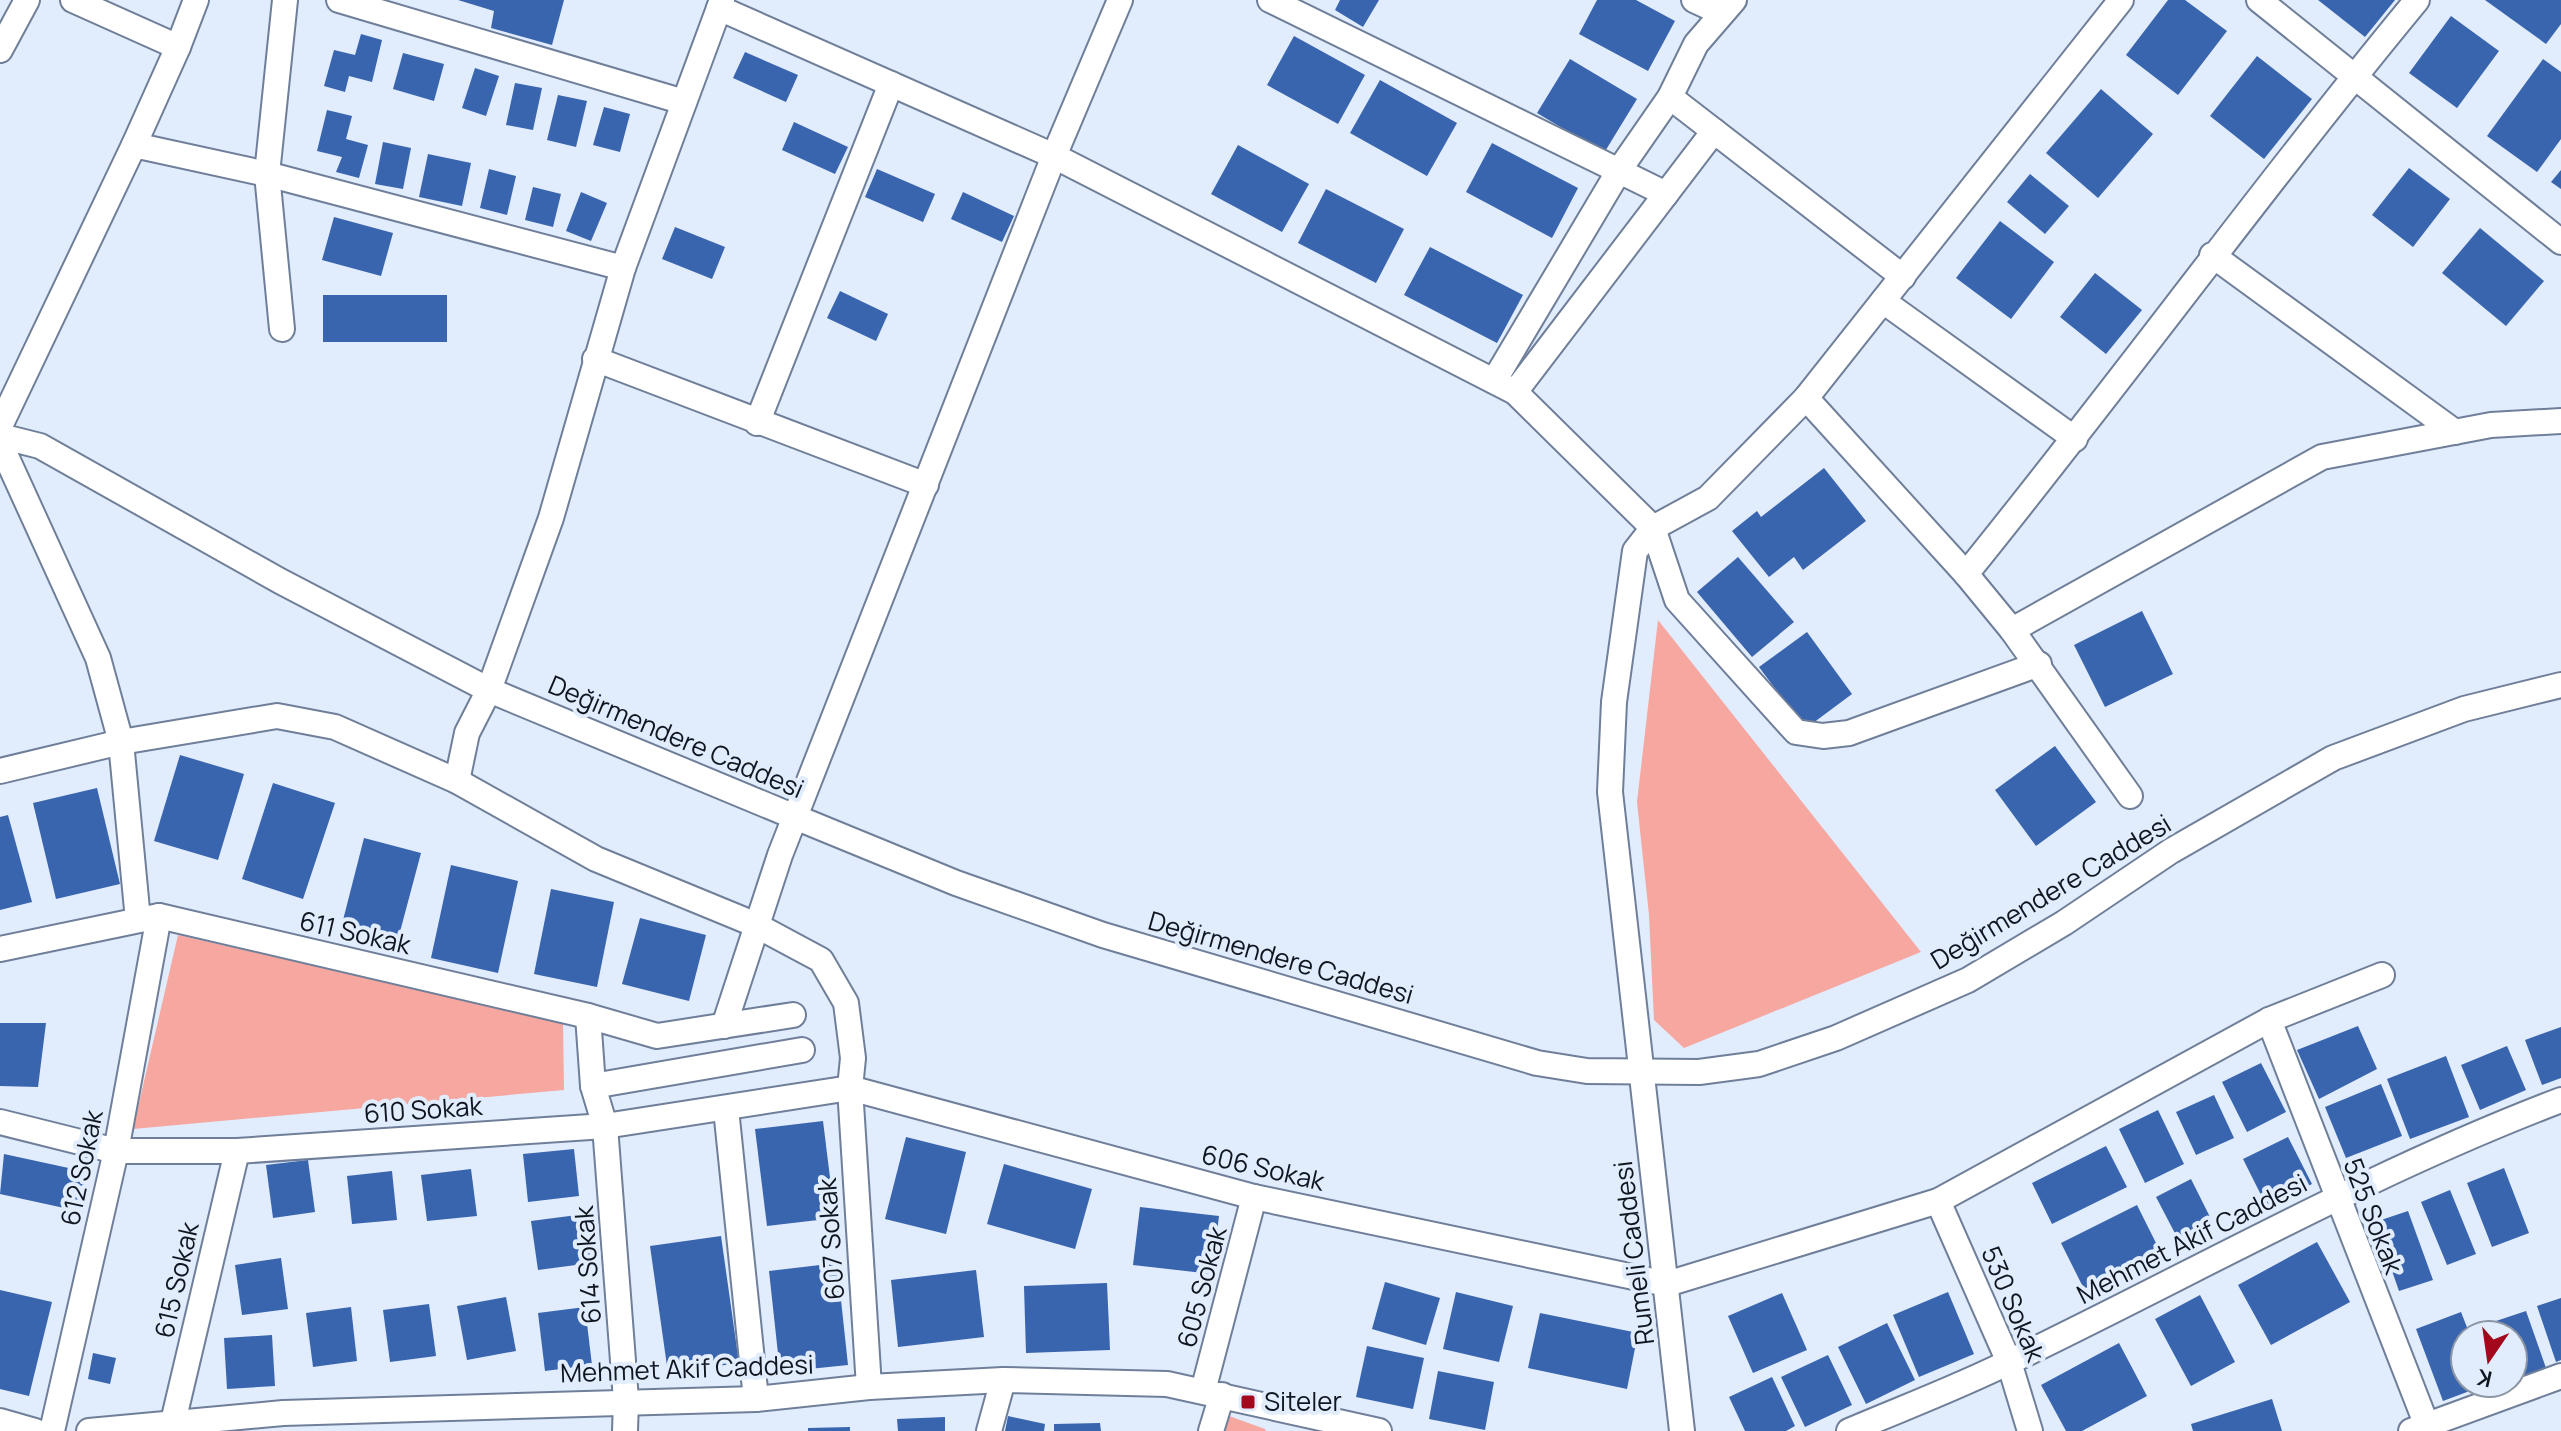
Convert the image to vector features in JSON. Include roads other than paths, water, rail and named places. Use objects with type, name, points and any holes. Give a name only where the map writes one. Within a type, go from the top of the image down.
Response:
[{"type":"street","points":[[0,50],[27,0]]},
{"type":"street","points":[[73,0],[178,47]]},
{"type":"street","points":[[0,426],[134,145],[196,0]]},
{"type":"street","points":[[282,329],[267,174],[285,0]]},
{"type":"street","points":[[339,0],[684,102]]},
{"type":"street","points":[[724,1026],[754,924],[795,817],[1054,156],[1120,0]]},
{"type":"street","points":[[1270,0],[1666,194]]},
{"type":"street","points":[[1504,386],[1620,169],[1670,97],[1696,44],[1728,7],[1694,0]]},
{"type":"street","points":[[1653,528],[1708,498],[1806,398],[2121,0]]},
{"type":"street","points":[[2259,0],[2561,242]]},
{"type":"street","points":[[1966,574],[2075,439],[2212,255],[2417,0]]},
{"type":"street","points":[[457,781],[467,733],[489,690],[551,518],[623,268],[721,4],[1054,156],[1504,386],[1653,528],[1677,600],[1796,732],[1823,736],[1849,733],[2039,664]]},
{"type":"street","points":[[757,423],[891,84]]},
{"type":"street","points":[[1670,97],[1903,277]]},
{"type":"street","points":[[1504,386],[1666,194],[1714,131]]},
{"type":"street","points":[[134,145],[267,174],[623,268]]},
{"type":"street","points":[[2212,255],[2455,432]]},
{"type":"street","points":[[1883,301],[2075,439]]},
{"type":"street","points":[[595,359],[926,485]]},
{"type":"street","points":[[1806,398],[1966,574],[2012,630],[2130,796]]},
{"type":"street","points":[[2012,630],[2322,457],[2491,425],[2561,421]]},
{"type":"street","name":"Değirmendere Caddesi","points":[[0,436],[40,446],[280,581],[489,690],[956,883],[1103,935],[1537,1063],[1587,1071],[1699,1072],[1759,1064],[1836,1038],[1968,980],[2064,923],[2171,851],[2333,758],[2464,709],[2561,685]]},
{"type":"street","name":"612 Sokak","points":[[0,443],[98,658],[121,742],[149,918],[116,1151],[52,1431]]},
{"type":"street","name":"Rumeli Caddesi","points":[[1653,528],[1635,551],[1624,612],[1614,702],[1610,792],[1682,1431]]},
{"type":"street","name":"607 Sokak","points":[[0,771],[121,742],[277,716],[335,727],[457,781],[596,859],[754,924],[821,960],[846,1003],[853,1058],[850,1088],[869,1387]]},
{"type":"street","name":"611 Sokak","points":[[0,949],[149,918],[588,1016],[657,1036],[793,1015]]},
{"type":"street","points":[[1667,1284],[1938,1201],[2269,1020],[2382,975]]},
{"type":"street","points":[[588,1016],[593,1086],[605,1126]]},
{"type":"street","name":"525 Sokak","points":[[2269,1020],[2422,1429]]},
{"type":"street","points":[[593,1086],[802,1050]]},
{"type":"street","name":"610 Sokak","points":[[0,1122],[116,1151],[237,1151],[605,1126],[850,1088]]},
{"type":"street","name":"606 Sokak","points":[[850,1088],[1254,1197],[1667,1284]]},
{"type":"street","name":"Mehmet Akif Caddesi","points":[[1849,1431],[2009,1362],[2336,1198],[2484,1129],[2561,1100]]},
{"type":"street","points":[[726,1109],[756,1399]]},
{"type":"street","name":"614 Sokak","points":[[605,1126],[626,1400],[625,1431]]},
{"type":"street","name":"615 Sokak","points":[[173,1422],[237,1151]]},
{"type":"street","name":"605 Sokak","points":[[1211,1431],[1212,1393],[1254,1197]]},
{"type":"street","name":"530 Sokak","points":[[1938,1201],[2009,1362],[2030,1431]]},
{"type":"street","points":[[2422,1429],[2561,1376]]},
{"type":"street","points":[[989,1431],[1003,1380]]},
{"type":"street","name":"Mehmet Akif Caddesi","points":[[89,1431],[173,1422],[280,1422],[626,1400],[756,1399],[869,1387],[1003,1380],[1167,1384],[1212,1393],[1275,1419],[1379,1431]]},
{"type":"street","points":[[0,1421],[35,1431]]},
{"type":"place","name":"Siteler","points":[[1248,1402]]}]
